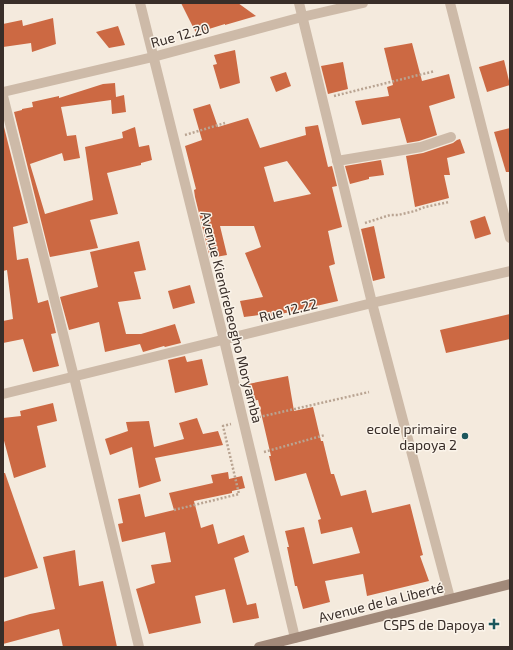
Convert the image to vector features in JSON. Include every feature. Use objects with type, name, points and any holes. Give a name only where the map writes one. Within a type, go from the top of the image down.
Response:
[{"type":"main road","name":"Avenue de la Liberté","points":[[259,647],[510,584]]},
{"type":"street","name":"Avenue Kiendrebeogho Moryamba","points":[[140,3],[224,340],[295,638]]},
{"type":"street","points":[[298,3],[372,304],[450,598]]},
{"type":"street","name":"Rue 12.20","points":[[3,92],[153,57],[302,17],[363,3]]},
{"type":"street","points":[[450,3],[510,238]]},
{"type":"street","points":[[3,96],[74,377],[139,647]]},
{"type":"street","points":[[337,161],[421,147],[452,137]]},
{"type":"street","name":"Rue 12.22","points":[[3,394],[510,271]]},
{"type":"path","points":[[322,99],[435,72]]},
{"type":"path","points":[[174,138],[224,123]]},
{"type":"path","points":[[354,227],[390,215],[415,212],[425,207],[449,202]]},
{"type":"path","points":[[174,510],[238,494],[223,426],[243,420],[369,392]]},
{"type":"path","points":[[252,455],[325,435]]},
{"type":"building","points":[[181,3],[238,3],[256,16],[196,33]]},
{"type":"building","points":[[53,18],[56,44],[32,52],[31,43],[3,47],[3,24],[22,20],[23,26]]},
{"type":"building","points":[[118,26],[125,45],[109,48],[96,32]]},
{"type":"building","points":[[412,43],[422,81],[449,74],[455,98],[429,106],[437,135],[407,143],[400,118],[362,125],[355,101],[389,96],[387,87],[393,85],[384,48]]},
{"type":"building","points":[[235,50],[240,83],[220,89],[213,65],[217,64],[214,55]]},
{"type":"building","points":[[504,60],[510,85],[487,92],[479,67]]},
{"type":"building","points":[[343,62],[348,89],[328,94],[321,66]]},
{"type":"building","points":[[286,72],[291,86],[276,92],[270,77]]},
{"type":"building","points":[[115,83],[116,97],[124,95],[126,112],[112,114],[111,100],[61,107],[67,136],[76,135],[80,158],[64,161],[62,153],[30,164],[45,214],[93,200],[85,147],[123,138],[122,132],[135,127],[139,147],[149,145],[152,160],[141,163],[141,165],[107,173],[118,214],[90,220],[98,248],[50,257],[14,112],[33,107],[32,102],[59,96],[59,98],[103,84]]},
{"type":"building","points":[[210,104],[218,127],[248,118],[260,148],[306,135],[305,127],[318,125],[328,167],[332,166],[337,186],[332,187],[342,227],[328,231],[335,264],[329,266],[338,301],[259,319],[259,315],[244,317],[240,301],[263,297],[245,253],[261,247],[254,226],[220,226],[227,255],[210,258],[195,197],[194,190],[196,189],[185,146],[202,140],[193,109]],"holes":[[[287,161],[311,194],[274,202],[264,167]]]},
{"type":"building","points":[[3,123],[28,223],[13,227],[17,260],[28,258],[38,303],[48,300],[56,333],[51,334],[59,366],[33,372],[23,339],[3,343],[3,321],[13,319],[7,270],[3,271]]},
{"type":"building","points":[[510,128],[510,172],[506,172],[494,132]]},
{"type":"building","points":[[460,139],[465,153],[447,158],[450,175],[444,175],[449,198],[415,207],[406,156],[423,153],[453,143]]},
{"type":"building","points":[[381,160],[384,175],[369,177],[369,179],[350,184],[345,166]]},
{"type":"building","points":[[485,216],[491,234],[475,239],[470,221]]},
{"type":"building","points":[[374,226],[385,278],[373,281],[361,229]]},
{"type":"building","points":[[139,241],[146,270],[134,272],[141,299],[118,302],[126,334],[141,334],[175,324],[181,343],[143,352],[140,344],[105,352],[99,322],[69,330],[60,297],[98,287],[90,252]]},
{"type":"building","points":[[190,285],[195,303],[173,309],[168,291]]},
{"type":"building","points":[[510,314],[510,339],[446,353],[440,330]]},
{"type":"building","points":[[185,356],[187,362],[202,359],[208,385],[175,393],[168,360]]},
{"type":"building","points":[[288,376],[294,411],[313,407],[331,474],[334,474],[341,496],[366,490],[372,513],[410,504],[423,555],[420,556],[429,581],[367,596],[363,574],[325,581],[330,602],[303,609],[297,586],[295,586],[285,531],[304,527],[313,564],[360,553],[352,527],[321,534],[318,520],[321,519],[306,473],[275,481],[269,456],[271,456],[258,400],[251,401],[248,384]]},
{"type":"building","points":[[53,403],[57,421],[37,426],[46,467],[14,478],[3,437],[3,418],[21,416],[20,411]]},
{"type":"building","points":[[197,418],[203,434],[218,431],[223,445],[155,458],[161,481],[139,488],[132,447],[110,455],[105,439],[128,431],[126,422],[149,421],[154,447],[184,439],[179,423]]},
{"type":"building","points":[[228,472],[229,479],[242,476],[245,488],[232,491],[232,493],[194,501],[201,528],[213,524],[218,544],[244,535],[249,552],[234,558],[247,605],[256,603],[259,618],[233,623],[225,589],[195,596],[201,623],[149,634],[136,589],[155,583],[151,565],[171,562],[165,532],[122,542],[118,524],[123,523],[118,499],[140,494],[145,517],[174,510],[169,493],[213,483],[211,475]]},
{"type":"building","points":[[3,473],[5,473],[38,568],[3,578]]},
{"type":"building","points":[[75,550],[79,586],[103,581],[117,647],[63,647],[59,629],[3,644],[3,622],[30,614],[55,609],[43,557]]},
{"type":"place","name":"ecole primaire dapoya 2","points":[[465,436]]},
{"type":"place","name":"CSPS de Dapoya","points":[[494,624]]}]
